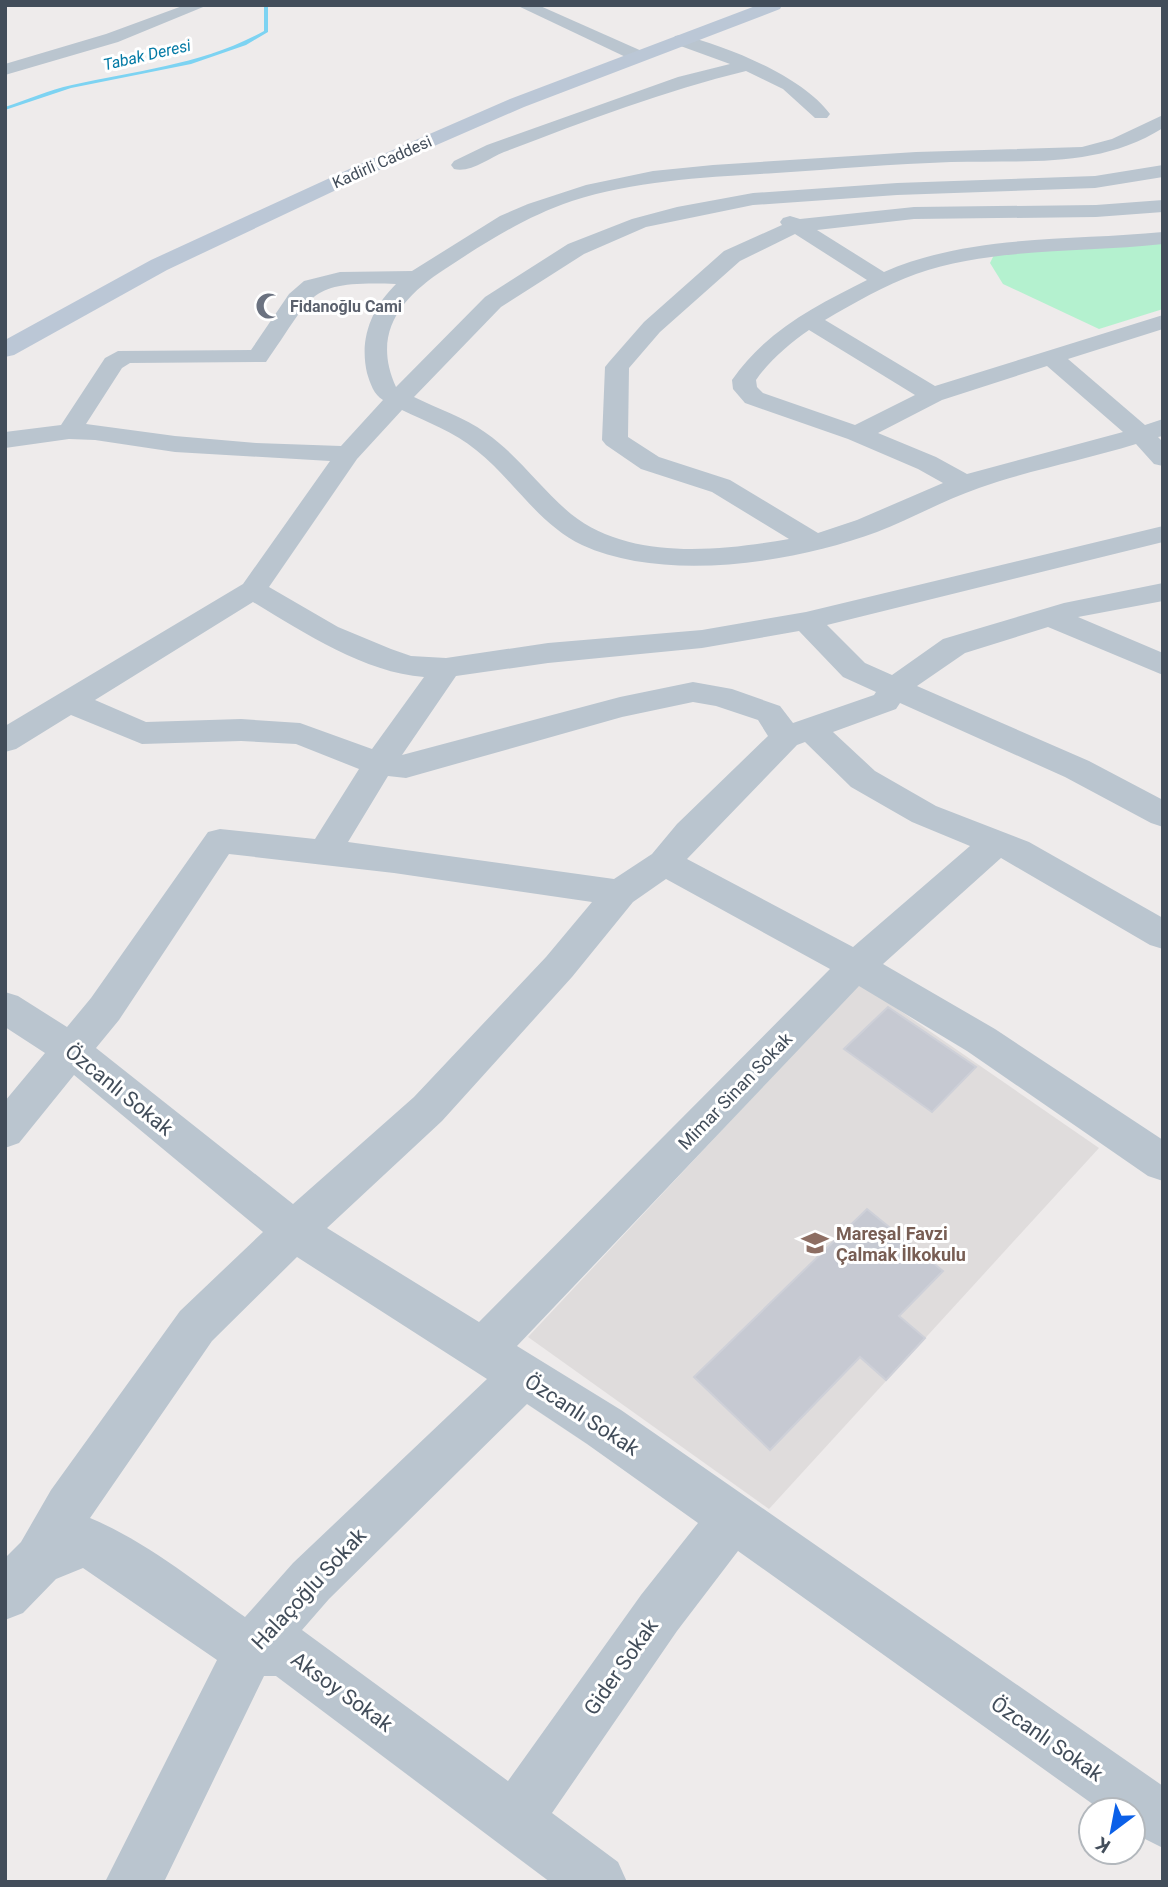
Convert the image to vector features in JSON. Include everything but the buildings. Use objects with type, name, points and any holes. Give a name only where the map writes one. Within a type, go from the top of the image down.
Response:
[{"type":"main road","name":"Kadirli Caddesi","points":[[5,350],[159,265],[217,237],[517,103],[774,5]]},
{"type":"street","points":[[5,70],[112,38],[200,5]]},
{"type":"street","points":[[523,5],[638,56]]},
{"type":"street","points":[[681,40],[748,65],[789,85],[821,114]]},
{"type":"street","points":[[461,165],[494,149],[684,81],[748,65]]},
{"type":"street","points":[[517,103],[556,127]]},
{"type":"street","points":[[1152,431],[1030,463],[965,484],[864,527],[814,542],[770,550],[694,556],[647,554],[593,539],[565,523],[485,444],[387,392],[381,382],[375,349],[377,327],[385,310],[397,294],[415,278],[505,223],[535,208],[603,186],[682,172],[964,156],[1071,154],[1104,149],[1163,120]]},
{"type":"street","points":[[5,741],[253,590],[348,454],[398,399],[493,302],[576,249],[639,223],[677,212],[753,199],[897,189],[1095,182],[1163,171]]},
{"type":"street","points":[[753,199],[884,281]]},
{"type":"street","points":[[814,542],[721,486],[650,463],[615,440],[617,368],[652,327],[732,256],[796,226],[914,213],[1096,211],[1163,206]]},
{"type":"street","points":[[965,484],[927,463],[857,434],[754,398],[746,389],[744,380],[750,370],[789,333],[808,320],[918,266],[971,254],[1108,245],[1163,238]]},
{"type":"street","points":[[69,431],[113,363],[125,356],[258,357],[303,293],[321,283],[346,278],[415,278]]},
{"type":"street","points":[[808,320],[933,395]]},
{"type":"street","points":[[857,434],[933,395],[1163,322]]},
{"type":"street","points":[[1051,357],[1152,431],[1163,458]]},
{"type":"street","points":[[5,440],[69,431],[243,450],[348,454]]},
{"type":"street","points":[[253,590],[327,634],[380,656],[408,666],[446,668],[548,653],[702,639],[806,621],[1163,534]]},
{"type":"street","points":[[22,1578],[68,1507],[196,1326],[294,1231],[428,1109],[559,967],[620,893],[664,863],[689,833],[798,733],[884,702],[894,688],[954,646],[1073,609],[1163,592]]},
{"type":"street","points":[[1051,617],[1163,665]]},
{"type":"street","points":[[806,621],[854,670],[1077,769],[1163,815]]},
{"type":"street","points":[[325,852],[379,764],[446,668]]},
{"type":"street","points":[[68,701],[142,733],[241,730],[300,734],[379,764],[406,767],[620,706],[693,692],[721,696],[769,713],[863,779],[924,814],[1017,850],[1163,935]]},
{"type":"street","points":[[5,1131],[105,1009],[220,841],[325,852],[620,893]]},
{"type":"street","name":"Mimar Sinan Sokak","points":[[503,1363],[856,966],[997,842]]},
{"type":"street","points":[[664,863],[815,942],[981,1040],[1163,1163]]},
{"type":"street","name":"Özcanlı Sokak","points":[[5,1007],[71,1050],[294,1231],[604,1427],[1163,1820]]},
{"type":"street","name":"Halaçoğlu Sokak","points":[[134,1882],[250,1651],[503,1363]]},
{"type":"street","name":"Gider Sokak","points":[[514,1819],[659,1614],[733,1518]]},
{"type":"street","points":[[22,1578],[87,1542],[151,1582],[250,1651]]},
{"type":"street","name":"Aksoy Sokak","points":[[250,1651],[284,1649],[598,1882]]},
{"type":"shaded area","name":"Mareşal Favzi Çalmak İlkokulu","points":[[860,983],[1099,1148],[769,1509],[528,1337]]},
{"type":"green space","points":[[1163,243],[1163,309],[1099,329],[1003,284],[990,263],[996,251]]},
{"type":"waterway","name":"Tabak Deresi","points":[[5,109],[70,87],[189,63],[244,44],[266,32],[266,5]]},
{"type":"place","name":"Fidanoğlu Cami","points":[[269,306]]},
{"type":"place","name":"Mareşal Favzi Çalmak İlkokulu","points":[[815,1243]]}]
